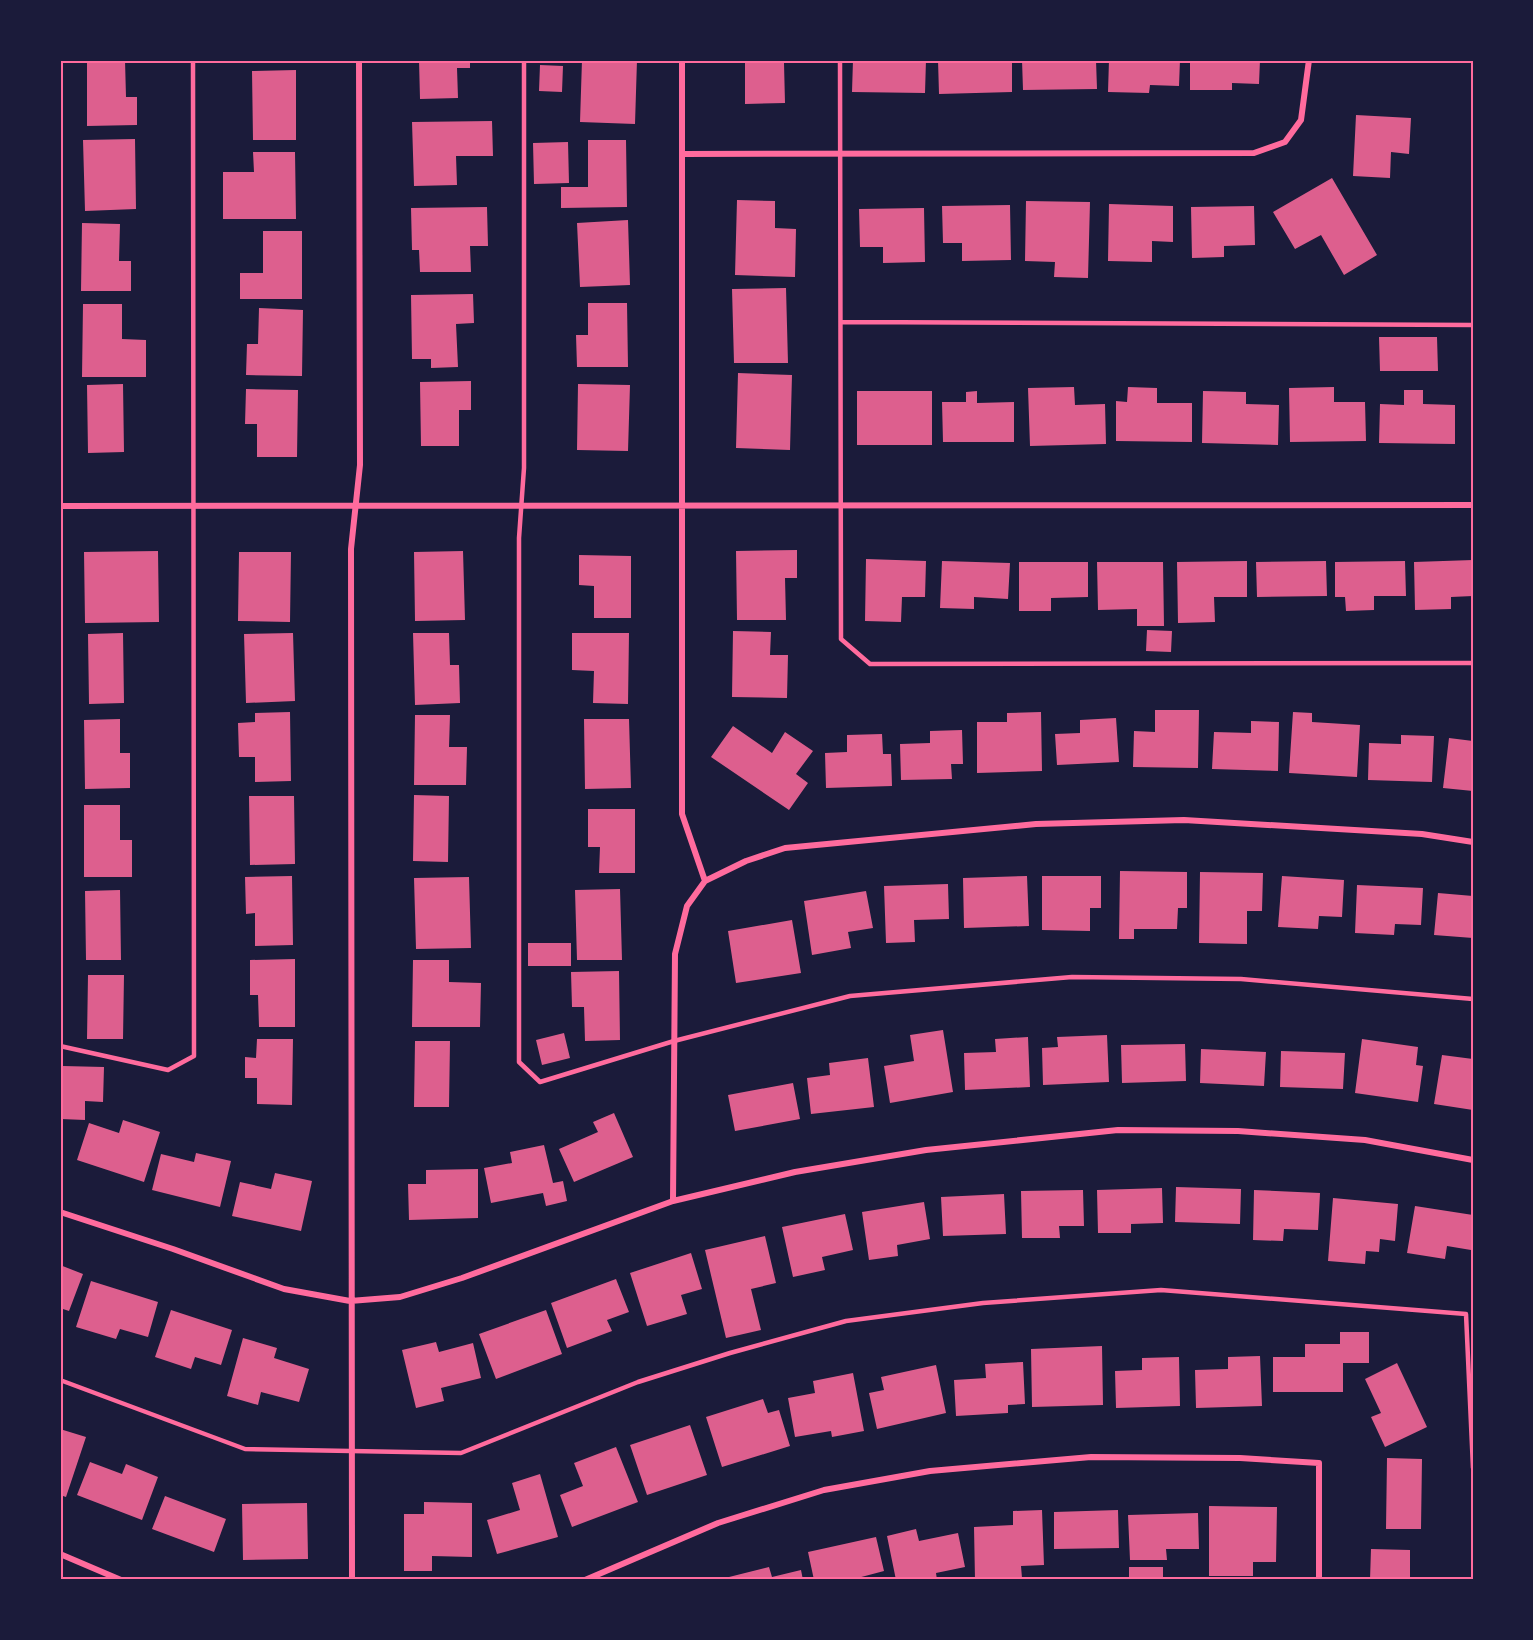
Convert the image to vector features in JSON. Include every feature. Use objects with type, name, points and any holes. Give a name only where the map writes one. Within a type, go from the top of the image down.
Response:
[{"type":"street","points":[[352,1580],[351,549],[360,465],[359,60]]},
{"type":"street","points":[[682,60],[682,814],[705,881]]},
{"type":"street","points":[[683,154],[1254,153],[1285,142],[1301,120],[1309,60]]},
{"type":"street","points":[[60,506],[1473,505]]},
{"type":"street","points":[[673,1201],[675,954],[687,906],[705,881],[746,861],[785,848],[1036,824],[1184,820],[1422,834],[1473,842]]},
{"type":"street","points":[[60,1212],[284,1289],[350,1301],[400,1297],[673,1201],[795,1172],[926,1150],[1118,1130],[1238,1131],[1365,1140],[1473,1160]]},
{"type":"street","points":[[585,1580],[718,1523],[824,1490],[930,1471],[1092,1457],[1240,1458],[1319,1463],[1319,1580]]},
{"type":"street","points":[[60,1554],[121,1580]]},
{"type":"lane","points":[[60,1046],[168,1070],[194,1056],[191,505],[193,60]]},
{"type":"lane","points":[[524,60],[522,504],[519,538],[519,1062],[540,1082],[674,1041],[850,996],[1072,977],[1241,979],[1473,999]]},
{"type":"lane","points":[[840,60],[841,639],[870,664],[1473,663]]},
{"type":"lane","points":[[841,322],[1473,325]]},
{"type":"lane","points":[[60,1380],[245,1449],[461,1454],[638,1382],[730,1353],[846,1321],[983,1303],[1161,1290],[1466,1314],[1473,1468]]},
{"type":"building","points":[[87,60],[125,60],[126,97],[137,97],[137,125],[87,126]]},
{"type":"building","points":[[419,60],[470,60],[470,68],[457,68],[458,98],[420,99]]},
{"type":"building","points":[[582,60],[637,60],[635,124],[580,122]]},
{"type":"building","points":[[745,60],[798,60],[798,63],[784,63],[785,103],[745,104]]},
{"type":"building","points":[[853,60],[926,60],[925,93],[852,92]]},
{"type":"building","points":[[938,60],[1012,60],[1012,92],[939,94]]},
{"type":"building","points":[[1022,60],[1096,60],[1097,89],[1023,90]]},
{"type":"building","points":[[1109,60],[1180,60],[1179,86],[1150,85],[1149,93],[1108,92]]},
{"type":"building","points":[[1190,60],[1260,60],[1259,84],[1232,83],[1232,90],[1190,90]]},
{"type":"building","points":[[540,65],[563,66],[562,92],[539,91]]},
{"type":"building","points":[[296,70],[296,140],[253,140],[252,71]]},
{"type":"building","points":[[1356,115],[1411,118],[1409,154],[1391,152],[1390,178],[1353,176]]},
{"type":"building","points":[[492,121],[493,156],[456,156],[457,185],[414,186],[412,122]]},
{"type":"building","points":[[135,139],[136,209],[85,211],[83,140]]},
{"type":"building","points":[[588,140],[626,140],[627,207],[561,208],[561,187],[588,187]]},
{"type":"building","points":[[568,142],[569,183],[534,184],[533,143]]},
{"type":"building","points":[[253,152],[295,152],[296,219],[223,219],[223,172],[254,172]]},
{"type":"building","points":[[1332,178],[1377,255],[1344,275],[1321,235],[1295,249],[1273,212]]},
{"type":"building","points":[[737,200],[775,201],[775,228],[796,229],[795,277],[735,275]]},
{"type":"building","points":[[1026,201],[1090,202],[1088,278],[1054,277],[1055,262],[1025,261]]},
{"type":"building","points":[[1109,204],[1173,206],[1173,242],[1152,241],[1152,262],[1108,261]]},
{"type":"building","points":[[1010,205],[1011,260],[962,261],[962,243],[943,243],[942,206]]},
{"type":"building","points":[[1254,206],[1255,245],[1224,246],[1224,257],[1192,258],[1191,207]]},
{"type":"building","points":[[487,207],[488,246],[470,246],[471,272],[420,272],[419,250],[412,250],[411,208]]},
{"type":"building","points":[[924,208],[925,262],[883,263],[883,247],[860,247],[859,209]]},
{"type":"building","points":[[628,220],[630,285],[580,287],[577,223]]},
{"type":"building","points":[[82,223],[120,224],[119,261],[131,261],[131,291],[81,291]]},
{"type":"building","points":[[263,231],[302,231],[302,299],[240,299],[240,273],[263,273]]},
{"type":"building","points":[[786,288],[788,363],[734,363],[732,289]]},
{"type":"building","points":[[473,294],[474,323],[456,324],[458,367],[431,368],[431,359],[412,359],[411,295]]},
{"type":"building","points":[[588,303],[627,303],[628,367],[577,367],[576,335],[588,335]]},
{"type":"building","points":[[83,304],[122,304],[122,339],[146,340],[146,377],[82,377]]},
{"type":"building","points":[[259,308],[303,310],[302,376],[246,375],[247,344],[258,344]]},
{"type":"building","points":[[1379,337],[1437,337],[1438,371],[1380,371]]},
{"type":"building","points":[[738,373],[792,375],[790,450],[736,448]]},
{"type":"building","points":[[471,381],[471,410],[459,410],[459,446],[421,446],[420,382]]},
{"type":"building","points":[[123,384],[124,452],[88,453],[87,385]]},
{"type":"building","points":[[578,384],[630,385],[628,451],[577,450]]},
{"type":"building","points":[[1074,387],[1075,405],[1105,404],[1106,444],[1030,446],[1028,388]]},
{"type":"building","points":[[1128,387],[1157,388],[1157,403],[1192,403],[1192,442],[1116,441],[1116,401],[1127,402]]},
{"type":"building","points":[[1334,387],[1334,402],[1365,402],[1366,441],[1290,442],[1289,388]]},
{"type":"building","points":[[246,389],[298,390],[297,457],[257,457],[257,424],[245,424]]},
{"type":"building","points":[[1404,390],[1423,390],[1423,404],[1455,405],[1455,444],[1379,443],[1380,404],[1404,405]]},
{"type":"building","points":[[857,391],[932,391],[932,445],[857,445]]},
{"type":"building","points":[[977,391],[977,403],[1014,402],[1014,442],[943,442],[942,402],[966,402],[966,392]]},
{"type":"building","points":[[1203,391],[1246,392],[1246,404],[1279,405],[1278,445],[1202,443]]},
{"type":"building","points":[[797,550],[797,578],[785,578],[786,620],[737,620],[736,551]]},
{"type":"building","points":[[158,551],[159,622],[85,623],[84,552]]},
{"type":"building","points":[[463,551],[465,620],[415,621],[414,552]]},
{"type":"building","points":[[239,552],[291,552],[290,622],[238,621]]},
{"type":"building","points":[[579,555],[631,556],[631,618],[594,618],[594,586],[579,585]]},
{"type":"building","points":[[866,559],[926,561],[925,597],[902,597],[901,622],[865,621]]},
{"type":"building","points":[[1473,560],[1473,596],[1451,597],[1451,609],[1415,610],[1414,562]]},
{"type":"building","points":[[942,561],[1010,563],[1008,599],[974,597],[974,609],[940,608]]},
{"type":"building","points":[[1247,561],[1247,597],[1214,597],[1215,622],[1178,623],[1177,562]]},
{"type":"building","points":[[1326,561],[1327,596],[1257,597],[1256,562]]},
{"type":"building","points":[[1405,561],[1406,596],[1374,596],[1374,610],[1346,611],[1345,597],[1335,597],[1335,562]]},
{"type":"building","points":[[1019,562],[1088,562],[1088,597],[1051,598],[1051,611],[1019,611]]},
{"type":"building","points":[[1097,562],[1163,562],[1164,626],[1137,626],[1137,609],[1098,610]]},
{"type":"building","points":[[1147,630],[1172,631],[1171,652],[1146,651]]},
{"type":"building","points":[[733,631],[771,632],[770,655],[788,655],[787,698],[732,697]]},
{"type":"building","points":[[123,633],[124,703],[89,704],[88,634]]},
{"type":"building","points":[[293,633],[295,701],[246,703],[244,634]]},
{"type":"building","points":[[413,633],[449,633],[450,665],[459,665],[460,703],[415,705]]},
{"type":"building","points":[[572,633],[629,633],[628,704],[593,703],[594,671],[572,670]]},
{"type":"building","points":[[1155,710],[1199,710],[1198,768],[1133,767],[1134,731],[1155,732]]},
{"type":"building","points":[[290,712],[291,781],[255,782],[255,757],[239,757],[238,723],[255,722],[255,713]]},
{"type":"building","points":[[1041,712],[1042,771],[977,773],[977,722],[1007,722],[1007,713]]},
{"type":"building","points":[[1293,712],[1312,713],[1312,722],[1360,725],[1357,777],[1289,773]]},
{"type":"building","points":[[415,715],[450,715],[449,747],[467,747],[466,785],[414,785]]},
{"type":"building","points":[[1116,718],[1119,762],[1057,765],[1055,734],[1080,733],[1080,720]]},
{"type":"building","points":[[120,719],[120,753],[130,753],[130,788],[85,789],[84,720]]},
{"type":"building","points":[[584,719],[629,719],[631,788],[585,789]]},
{"type":"building","points":[[1251,721],[1279,722],[1278,771],[1212,769],[1214,732],[1251,733]]},
{"type":"building","points":[[733,726],[772,753],[785,732],[813,751],[796,774],[808,783],[789,810],[711,757]]},
{"type":"building","points":[[962,730],[963,764],[951,764],[952,779],[901,780],[900,744],[930,743],[930,731]]},
{"type":"building","points":[[882,734],[883,754],[891,754],[892,786],[826,788],[825,753],[847,752],[847,735]]},
{"type":"building","points":[[1401,735],[1434,736],[1432,782],[1368,780],[1369,743],[1401,744]]},
{"type":"building","points":[[1449,738],[1473,741],[1473,791],[1443,788]]},
{"type":"building","points":[[414,795],[449,796],[448,862],[413,861]]},
{"type":"building","points":[[249,796],[294,796],[295,864],[250,865]]},
{"type":"building","points":[[84,805],[120,805],[120,840],[132,840],[132,877],[84,877]]},
{"type":"building","points":[[588,809],[635,809],[635,873],[599,873],[600,847],[588,847]]},
{"type":"building","points":[[1120,871],[1187,872],[1187,908],[1178,908],[1177,929],[1134,929],[1134,939],[1119,939]]},
{"type":"building","points":[[1200,872],[1263,873],[1262,911],[1247,911],[1247,944],[1199,943]]},
{"type":"building","points":[[292,876],[293,945],[255,946],[255,913],[246,914],[245,877]]},
{"type":"building","points":[[1027,876],[1029,926],[964,928],[963,878]]},
{"type":"building","points":[[1042,876],[1101,876],[1101,908],[1090,908],[1090,931],[1042,930]]},
{"type":"building","points":[[1282,876],[1344,880],[1342,917],[1319,916],[1318,929],[1278,927]]},
{"type":"building","points":[[469,877],[471,948],[416,949],[414,878]]},
{"type":"building","points":[[948,884],[949,919],[914,920],[915,942],[886,943],[884,886]]},
{"type":"building","points":[[1357,885],[1423,888],[1421,925],[1395,924],[1394,935],[1355,933]]},
{"type":"building","points":[[620,889],[622,960],[577,960],[575,890]]},
{"type":"building","points":[[120,890],[121,960],[86,960],[85,891]]},
{"type":"building","points":[[866,891],[873,928],[848,932],[851,948],[812,955],[804,901]]},
{"type":"building","points":[[1438,893],[1473,896],[1473,938],[1434,935]]},
{"type":"building","points":[[792,920],[801,973],[736,983],[728,931]]},
{"type":"building","points":[[528,943],[571,943],[571,966],[528,966]]},
{"type":"building","points":[[295,959],[295,1027],[259,1027],[258,995],[250,995],[250,960]]},
{"type":"building","points":[[413,960],[449,960],[449,982],[481,983],[480,1027],[412,1027]]},
{"type":"building","points":[[619,971],[620,1040],[585,1041],[584,1007],[572,1007],[571,972]]},
{"type":"building","points":[[88,975],[124,975],[123,1039],[87,1039]]},
{"type":"building","points":[[943,1030],[953,1092],[890,1103],[884,1066],[914,1061],[910,1035]]},
{"type":"building","points":[[564,1033],[570,1058],[542,1065],[536,1040]]},
{"type":"building","points":[[1107,1035],[1109,1082],[1043,1085],[1042,1048],[1058,1047],[1057,1037]]},
{"type":"building","points":[[1028,1037],[1030,1087],[965,1090],[964,1053],[996,1052],[995,1039]]},
{"type":"building","points":[[257,1039],[293,1039],[292,1105],[257,1104],[257,1078],[245,1078],[245,1057],[256,1058]]},
{"type":"building","points":[[1362,1039],[1418,1047],[1416,1065],[1423,1066],[1418,1102],[1355,1093]]},
{"type":"building","points":[[415,1041],[450,1041],[449,1107],[414,1107]]},
{"type":"building","points":[[1185,1044],[1186,1081],[1122,1083],[1121,1045]]},
{"type":"building","points":[[1201,1049],[1266,1052],[1264,1086],[1200,1083]]},
{"type":"building","points":[[1281,1051],[1345,1053],[1343,1089],[1280,1087]]},
{"type":"building","points":[[1442,1055],[1473,1059],[1473,1110],[1434,1104]]},
{"type":"building","points":[[868,1058],[874,1107],[811,1114],[807,1078],[830,1075],[829,1063]]},
{"type":"building","points":[[63,1066],[104,1067],[103,1102],[85,1101],[85,1120],[61,1119]]},
{"type":"building","points":[[793,1083],[800,1119],[735,1131],[728,1095]]},
{"type":"building","points":[[614,1113],[633,1157],[574,1182],[559,1149],[598,1132],[593,1122]]},
{"type":"building","points":[[123,1120],[160,1132],[144,1182],[77,1160],[89,1123],[119,1133]]},
{"type":"building","points":[[544,1145],[553,1183],[563,1181],[567,1201],[546,1206],[543,1193],[491,1203],[484,1168],[512,1163],[510,1152]]},
{"type":"building","points":[[196,1153],[231,1161],[220,1207],[152,1190],[161,1154],[194,1162]]},
{"type":"building","points":[[478,1169],[478,1218],[409,1220],[408,1184],[426,1184],[426,1170]]},
{"type":"building","points":[[275,1173],[312,1181],[301,1231],[232,1216],[240,1182],[271,1189]]},
{"type":"building","points":[[1176,1187],[1241,1189],[1240,1224],[1175,1222]]},
{"type":"building","points":[[1162,1188],[1163,1223],[1131,1224],[1131,1233],[1098,1233],[1097,1190]]},
{"type":"building","points":[[1083,1190],[1084,1226],[1059,1226],[1060,1238],[1022,1238],[1021,1191]]},
{"type":"building","points":[[1254,1190],[1320,1193],[1318,1230],[1284,1229],[1283,1241],[1253,1240]]},
{"type":"building","points":[[1004,1194],[1006,1234],[943,1236],[941,1197]]},
{"type":"building","points":[[1333,1198],[1398,1204],[1395,1241],[1380,1239],[1379,1252],[1366,1251],[1365,1264],[1328,1261]]},
{"type":"building","points":[[924,1202],[930,1239],[897,1245],[898,1256],[869,1260],[862,1212]]},
{"type":"building","points":[[1415,1206],[1473,1215],[1471,1250],[1447,1246],[1445,1259],[1407,1253]]},
{"type":"building","points":[[845,1214],[853,1250],[822,1257],[825,1270],[793,1277],[782,1227]]},
{"type":"building","points":[[765,1236],[776,1283],[751,1289],[761,1330],[726,1338],[705,1250]]},
{"type":"building","points":[[691,1253],[702,1289],[681,1295],[687,1314],[647,1326],[630,1273]]},
{"type":"building","points":[[60,1265],[83,1274],[69,1311],[60,1308]]},
{"type":"building","points":[[616,1279],[629,1312],[607,1320],[612,1331],[567,1348],[551,1303]]},
{"type":"building","points":[[91,1281],[158,1302],[148,1337],[120,1329],[116,1339],[76,1327]]},
{"type":"building","points":[[171,1310],[232,1330],[221,1365],[195,1357],[191,1369],[155,1357]]},
{"type":"building","points":[[546,1310],[562,1354],[496,1379],[479,1334]]},
{"type":"building","points":[[1340,1332],[1369,1332],[1369,1363],[1343,1363],[1343,1392],[1273,1392],[1273,1357],[1305,1357],[1305,1344],[1340,1344]]},
{"type":"building","points":[[243,1338],[277,1348],[274,1358],[309,1369],[299,1402],[261,1392],[258,1405],[227,1396]]},
{"type":"building","points":[[436,1342],[439,1352],[473,1343],[481,1378],[441,1388],[444,1401],[416,1408],[402,1350]]},
{"type":"building","points":[[1102,1346],[1103,1405],[1032,1407],[1031,1349]]},
{"type":"building","points":[[1260,1356],[1262,1406],[1196,1408],[1195,1370],[1228,1369],[1228,1357]]},
{"type":"building","points":[[1179,1357],[1180,1406],[1116,1408],[1115,1371],[1142,1370],[1142,1358]]},
{"type":"building","points":[[1023,1362],[1025,1404],[1008,1405],[1008,1413],[956,1416],[954,1380],[986,1378],[985,1364]]},
{"type":"building","points":[[1397,1363],[1427,1427],[1385,1447],[1371,1417],[1381,1413],[1365,1379]]},
{"type":"building","points":[[936,1365],[946,1413],[877,1429],[869,1393],[884,1390],[881,1377]]},
{"type":"building","points":[[853,1373],[864,1431],[832,1437],[831,1431],[795,1437],[788,1398],[815,1393],[813,1381]]},
{"type":"building","points":[[763,1399],[768,1413],[779,1410],[790,1446],[722,1467],[706,1417]]},
{"type":"building","points":[[690,1425],[707,1475],[647,1495],[630,1445]]},
{"type":"building","points":[[60,1429],[86,1437],[66,1497],[60,1495]]},
{"type":"building","points":[[616,1447],[638,1502],[572,1527],[560,1495],[583,1486],[574,1463]]},
{"type":"building","points":[[1387,1458],[1422,1459],[1421,1529],[1386,1529]]},
{"type":"building","points":[[90,1462],[122,1474],[126,1464],[158,1477],[142,1520],[77,1495]]},
{"type":"building","points":[[540,1474],[558,1537],[497,1554],[487,1520],[520,1510],[512,1483]]},
{"type":"building","points":[[165,1496],[226,1519],[214,1552],[152,1529]]},
{"type":"building","points":[[424,1502],[472,1503],[472,1557],[432,1556],[432,1571],[404,1571],[404,1514],[424,1514]]},
{"type":"building","points":[[307,1503],[308,1559],[243,1560],[242,1504]]},
{"type":"building","points":[[1209,1506],[1277,1507],[1276,1562],[1253,1562],[1253,1576],[1209,1576]]},
{"type":"building","points":[[1042,1510],[1044,1565],[1021,1566],[1022,1578],[975,1580],[974,1527],[1013,1525],[1013,1511]]},
{"type":"building","points":[[1118,1510],[1119,1548],[1054,1549],[1054,1512]]},
{"type":"building","points":[[1198,1513],[1199,1549],[1166,1549],[1167,1560],[1130,1560],[1128,1515]]},
{"type":"building","points":[[916,1529],[919,1541],[958,1533],[965,1567],[936,1573],[937,1580],[896,1580],[887,1536]]},
{"type":"building","points":[[876,1537],[884,1571],[850,1580],[814,1580],[808,1552]]},
{"type":"building","points":[[1371,1549],[1410,1550],[1410,1580],[1370,1580]]},
{"type":"building","points":[[769,1567],[772,1577],[801,1570],[803,1580],[730,1580],[729,1577]]},
{"type":"building","points":[[1129,1567],[1163,1567],[1163,1580],[1129,1580]]}]
